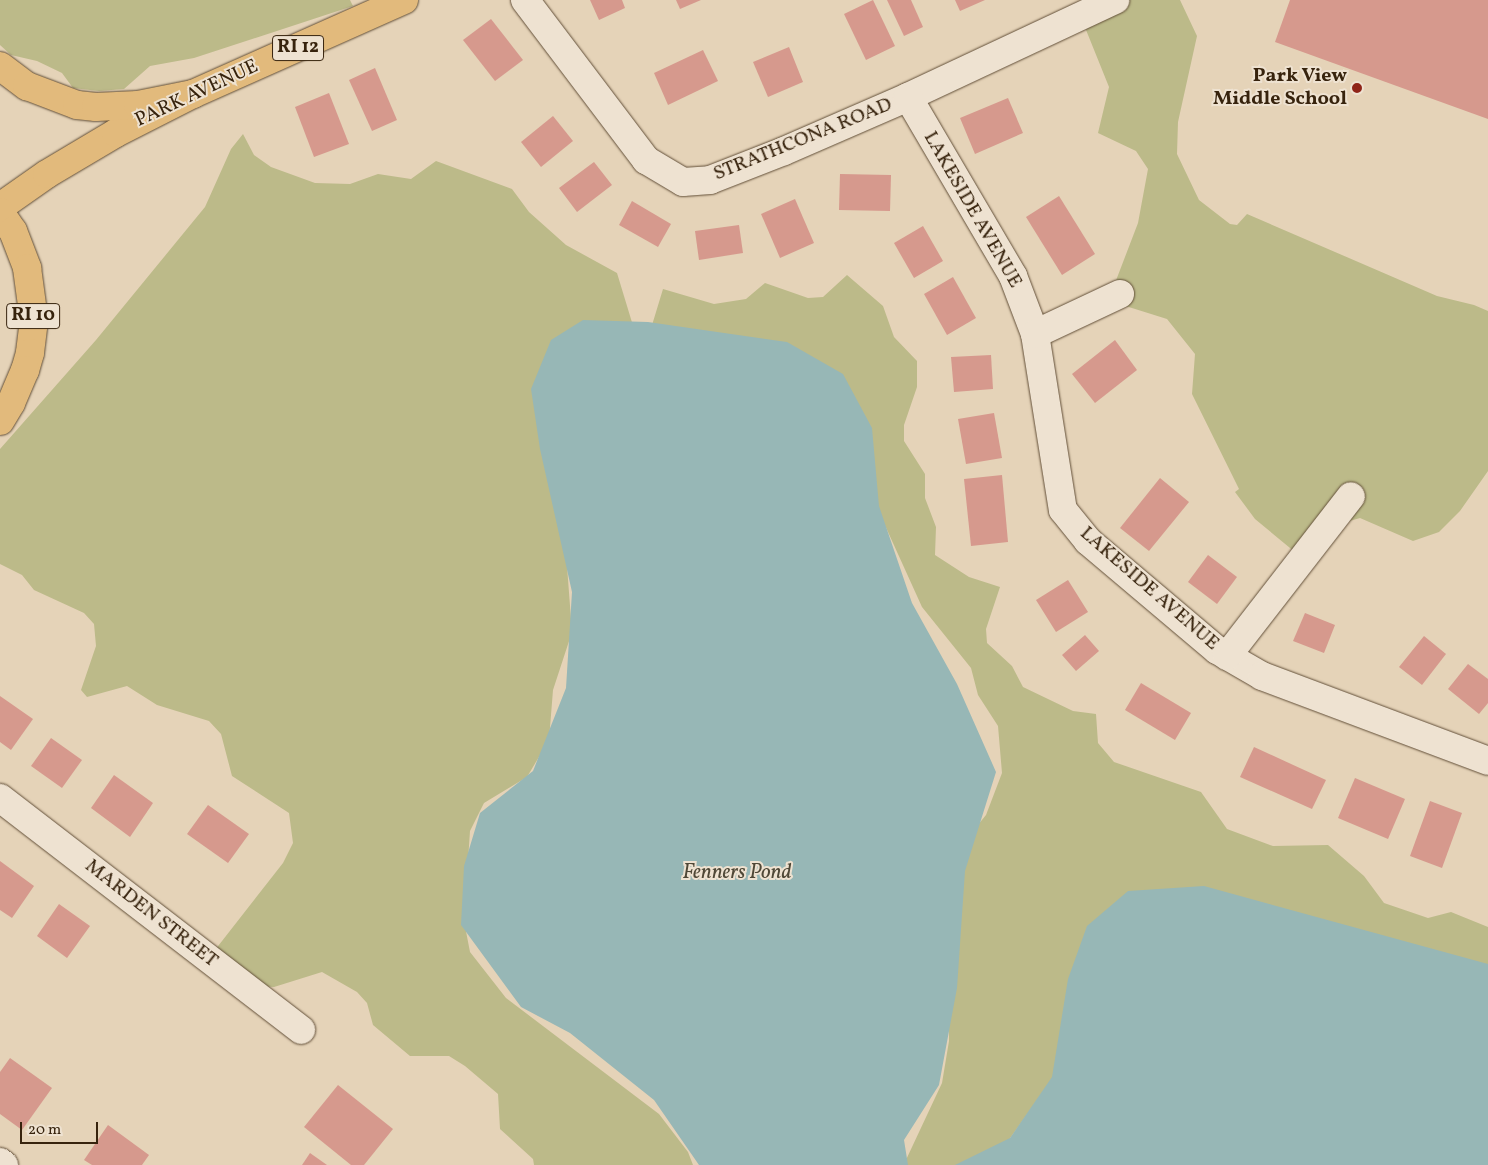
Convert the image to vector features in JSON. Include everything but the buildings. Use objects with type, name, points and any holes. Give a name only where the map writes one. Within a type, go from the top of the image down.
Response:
[{"type":"main road","name":"PARK AVENUE","points":[[0,207],[47,174],[116,133],[193,94],[404,0]]},
{"type":"main road","points":[[0,66],[28,86],[77,105],[138,106],[193,94]]},
{"type":"main road","name":"RI 10","points":[[0,212],[13,231],[27,268],[34,320],[30,353],[25,370],[11,403],[0,421]]},
{"type":"street","name":"STRATHCONA ROAD","points":[[525,0],[646,160],[683,182],[710,180],[784,152],[908,97],[1115,0]]},
{"type":"street","name":"LAKESIDE AVENUE","points":[[908,97],[1013,276],[1036,334],[1063,510],[1088,542],[1227,656],[1262,676],[1488,761]]},
{"type":"street","points":[[1036,334],[1120,294]]},
{"type":"street","points":[[1227,656],[1351,496]]},
{"type":"street","name":"MARDEN STREET","points":[[0,798],[301,1030]]},
{"type":"street","points":[[0,1162],[4,1165]]},
{"type":"shaded area","points":[[0,0],[350,0],[353,6],[194,58],[150,66],[124,89],[99,91],[73,88],[62,73],[37,61],[11,55],[0,45]]},
{"type":"shaded area","points":[[1109,0],[1180,0],[1197,36],[1178,122],[1177,154],[1199,200],[1230,224],[1237,225],[1247,214],[1437,296],[1474,305],[1488,311],[1488,471],[1460,511],[1439,532],[1413,541],[1360,518],[1346,522],[1307,562],[1255,519],[1235,492],[1239,489],[1192,394],[1195,354],[1167,319],[1116,303],[1107,304],[1138,223],[1148,169],[1136,151],[1098,133],[1109,87],[1080,15]]},
{"type":"shaded area","points":[[243,134],[254,155],[271,167],[315,183],[350,184],[378,174],[411,179],[436,161],[512,189],[529,212],[566,245],[617,273],[634,329],[566,553],[572,632],[553,690],[549,740],[527,777],[484,803],[470,831],[464,921],[470,952],[506,998],[659,1114],[688,1152],[693,1165],[534,1165],[533,1159],[500,1129],[498,1094],[465,1066],[449,1056],[410,1056],[373,1025],[367,1003],[357,992],[322,972],[274,987],[260,986],[215,950],[283,863],[293,843],[289,813],[232,776],[221,734],[209,721],[157,705],[127,686],[87,697],[81,690],[96,646],[94,624],[84,613],[34,590],[22,575],[0,564],[0,449],[96,340],[205,207],[231,149]]},
{"type":"shaded area","points":[[847,275],[883,306],[894,337],[917,361],[917,387],[904,425],[904,441],[925,474],[925,498],[936,527],[935,555],[969,577],[1000,587],[986,629],[987,643],[1012,666],[1023,687],[1073,711],[1096,714],[1098,743],[1114,762],[1201,792],[1227,829],[1273,846],[1328,845],[1364,876],[1384,903],[1428,918],[1451,912],[1488,927],[1488,981],[1064,1062],[991,1165],[906,1165],[905,1162],[942,1083],[949,1041],[949,978],[959,848],[986,815],[1002,773],[998,726],[978,695],[971,668],[922,607],[859,468],[649,335],[663,289],[714,304],[746,299],[765,283],[808,298],[823,297]]},
{"type":"water","name":"Fenners Pond","points":[[583,320],[648,322],[787,342],[843,374],[872,428],[879,506],[912,603],[957,684],[996,772],[965,871],[957,988],[939,1085],[904,1140],[908,1165],[699,1165],[654,1100],[570,1033],[521,1007],[461,925],[464,866],[480,813],[533,771],[566,688],[572,592],[540,449],[531,389],[551,340]]},
{"type":"water","points":[[1204,886],[1488,964],[1488,1165],[955,1165],[1010,1138],[1052,1077],[1068,979],[1087,926],[1128,891]]},
{"type":"place","name":"Park View Middle School","points":[[1357,88]]}]
